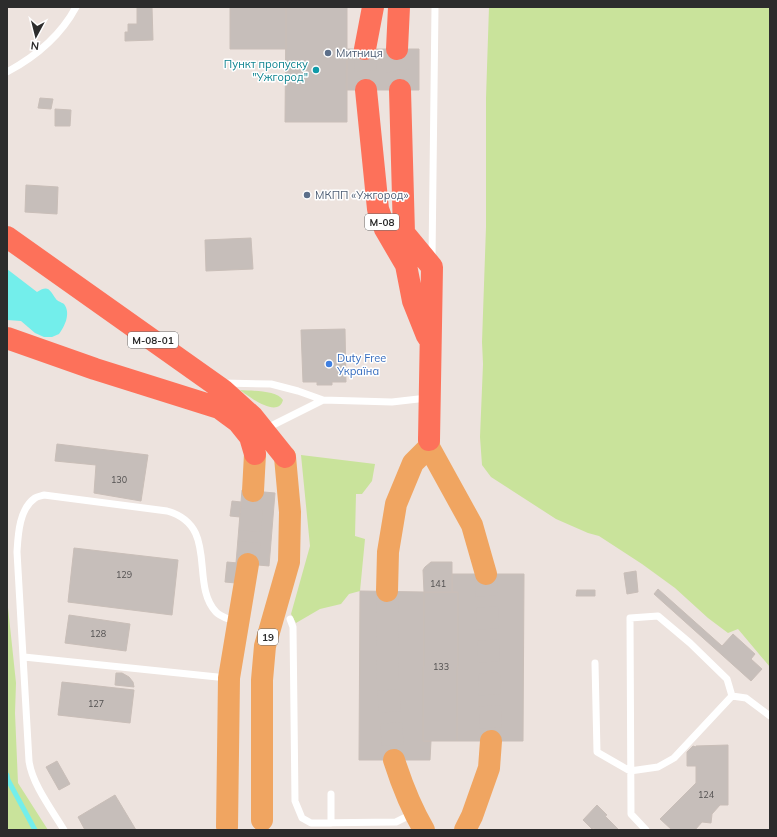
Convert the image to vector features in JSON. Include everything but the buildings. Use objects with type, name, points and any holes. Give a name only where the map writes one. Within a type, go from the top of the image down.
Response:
[{"type":"highway","points":[[365,49],[373,7]]},
{"type":"highway","points":[[397,49],[399,7]]},
{"type":"highway","name":"М-08","points":[[366,90],[378,209],[385,229],[406,266],[413,301],[430,345]]},
{"type":"highway","name":"М-08","points":[[400,90],[404,233],[432,267],[429,444]]},
{"type":"highway","name":"М-08-01","points":[[7,237],[223,390],[253,417],[285,457]]},
{"type":"highway","points":[[7,338],[95,369],[219,408],[238,422],[250,437],[256,454]]},
{"type":"main road","points":[[387,592],[388,552],[396,504],[413,464],[429,444],[472,525],[486,574]]},
{"type":"main road","points":[[253,491],[256,454]]},
{"type":"main road","name":"19","points":[[262,820],[262,680],[265,646],[289,562],[290,512],[285,457]]},
{"type":"main road","points":[[227,827],[229,678],[248,574],[248,564]]},
{"type":"main road","points":[[465,830],[472,816],[490,768],[492,741]]},
{"type":"main road","points":[[394,760],[403,788],[419,821]]},
{"type":"lane","points":[[7,72],[28,59],[51,40],[62,28],[76,7]]},
{"type":"lane","points":[[432,267],[435,7]]},
{"type":"lane","points":[[212,383],[271,384],[298,391],[323,400],[392,402],[430,398]]},
{"type":"lane","points":[[263,430],[323,400]]},
{"type":"lane","points":[[64,830],[35,781],[30,769],[17,552],[18,533],[25,508],[35,498],[44,495],[166,511],[177,514],[185,519],[196,535],[202,555],[203,577],[208,598],[217,613],[238,623]]},
{"type":"lane","points":[[646,830],[631,814],[630,618],[658,616],[690,643],[727,679],[732,696]]},
{"type":"lane","points":[[290,619],[293,627],[295,801],[302,818],[311,823],[419,821]]},
{"type":"lane","points":[[24,657],[229,678]]},
{"type":"lane","points":[[595,663],[597,752],[630,771],[658,767],[674,758],[732,696]]},
{"type":"lane","points":[[732,696],[746,698],[770,716]]},
{"type":"lane","points":[[331,794],[332,823]]},
{"type":"green space","points":[[489,7],[770,7],[770,667],[738,629],[728,633],[708,618],[675,588],[642,564],[599,536],[588,533],[556,519],[491,477],[482,465],[480,437],[486,227],[486,98]]},
{"type":"green space","points":[[240,390],[275,394],[283,400],[280,405],[269,407],[256,401]]},
{"type":"green space","points":[[301,455],[375,464],[372,481],[362,494],[356,494],[355,536],[365,539],[360,591],[349,594],[341,604],[320,609],[296,623],[291,614],[310,546]]},
{"type":"green space","points":[[7,598],[16,683],[15,713],[18,783],[48,830],[7,830]]},
{"type":"water","points":[[7,269],[37,292],[44,289],[51,291],[57,300],[64,304],[67,315],[65,323],[59,334],[52,337],[44,337],[35,333],[21,321],[7,320]]},
{"type":"waterway","points":[[7,775],[8,780],[35,830]]},
{"type":"tunnel","points":[[365,49],[366,90]]},
{"type":"tunnel","points":[[397,49],[397,69],[400,90]]},
{"type":"tunnel","points":[[248,564],[253,491]]},
{"type":"tunnel","points":[[486,574],[491,741]]},
{"type":"tunnel","points":[[387,591],[388,686],[394,760]]},
{"type":"place","name":"Митниця","points":[[328,53]]},
{"type":"place","name":"Пункт пропуску \"Ужгород\"","points":[[316,70]]},
{"type":"place","name":"МКПП «Ужгород»","points":[[307,195]]},
{"type":"place","name":"Duty Free Україна","points":[[329,364]]}]
